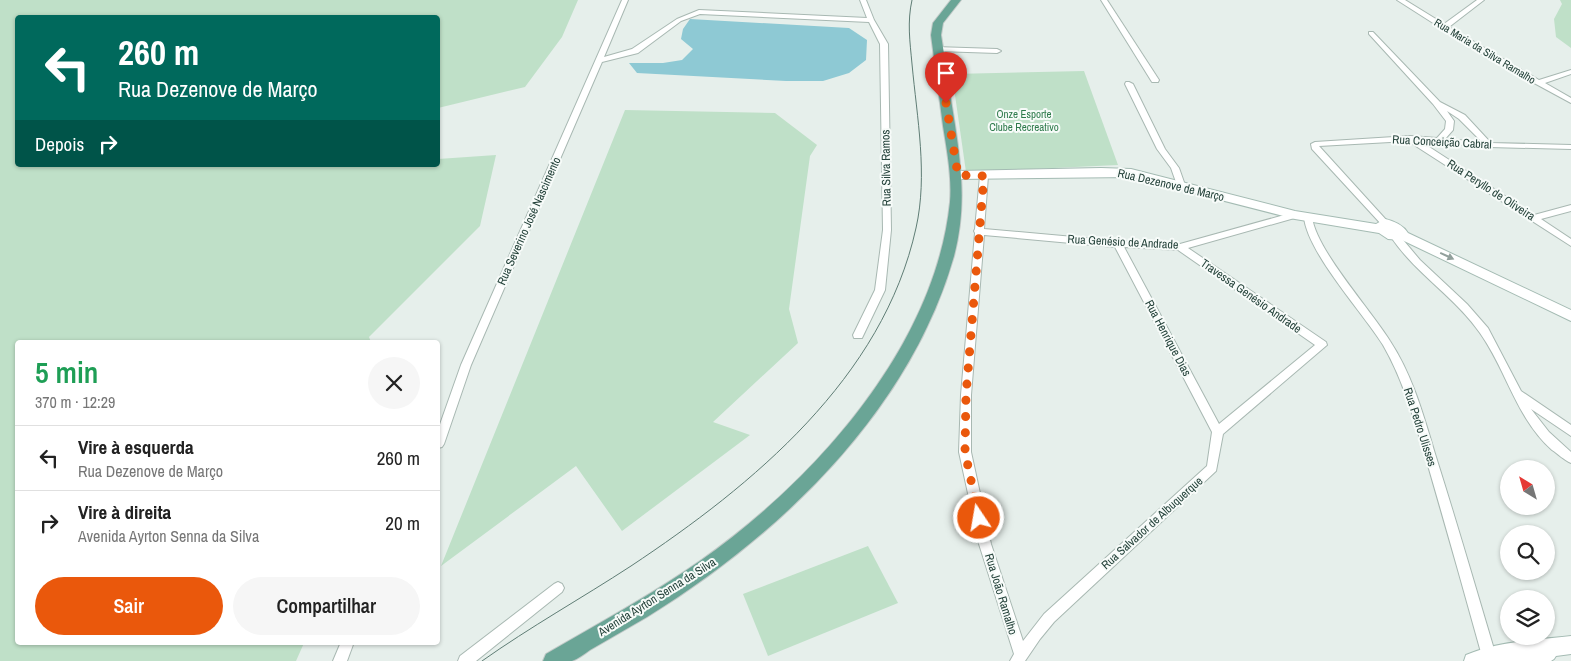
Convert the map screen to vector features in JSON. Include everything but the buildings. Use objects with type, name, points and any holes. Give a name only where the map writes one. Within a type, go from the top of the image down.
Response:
[{"type":"main road","name":"Avenida Ayrton Senna da Silva","points":[[553,661],[709,566],[779,509],[836,450],[884,389],[920,324],[939,280],[952,234],[958,175],[936,34],[938,23],[956,0]]},
{"type":"street","name":"Rua Severino José Nascimento","points":[[440,438],[470,356],[626,0]]},
{"type":"street","name":"Rua Silva Ramos","points":[[858,335],[880,290],[887,230],[884,44],[863,0]]},
{"type":"street","points":[[1104,0],[1154,80]]},
{"type":"street","name":"Rua Maria da Silva Ramalho","points":[[1400,0],[1410,2],[1444,28],[1571,100]]},
{"type":"street","points":[[1444,28],[1481,0]]},
{"type":"street","points":[[601,60],[635,51],[679,20],[699,12],[871,20]]},
{"type":"street","points":[[1371,33],[1436,102],[1450,121],[1449,130],[1439,140]]},
{"type":"street","points":[[938,49],[997,51]]},
{"type":"street","points":[[1538,83],[1571,72]]},
{"type":"street","points":[[1129,84],[1161,150],[1175,168],[1181,185]]},
{"type":"street","points":[[1436,102],[1462,117],[1489,145]]},
{"type":"street","name":"Rua Conceição Cabral","points":[[1383,226],[1314,145],[1318,143],[1410,138],[1489,145],[1571,147]]},
{"type":"street","name":"Rua Peryllo de Oliveira","points":[[1410,138],[1571,243]]},
{"type":"street","name":"Rua Dezenove de Março","points":[[958,175],[1116,172],[1181,185],[1302,216],[1383,226]]},
{"type":"street","name":"Rua João Ramalho","points":[[984,176],[966,395],[965,452],[985,544],[1019,658]]},
{"type":"street","points":[[1534,218],[1571,208]]},
{"type":"street","name":"Rua Genésio de Andrade","points":[[978,231],[1118,244],[1180,247],[1302,216]]},
{"type":"street","name":"Rua Pedro Ulisses","points":[[1302,216],[1325,256],[1386,344],[1411,394],[1441,490],[1481,659]]},
{"type":"street","points":[[1383,226],[1400,230],[1400,236],[1416,262],[1459,302],[1484,331],[1538,427],[1571,458]]},
{"type":"street","points":[[1400,236],[1571,316]]},
{"type":"street","name":"Rua Henrique Dias","points":[[1118,244],[1218,432]]},
{"type":"street","name":"Travessa Genésio Andrade","points":[[1180,247],[1322,345],[1218,432]]},
{"type":"street","points":[[1519,394],[1571,431]]},
{"type":"street","name":"Rua Salvador de Albuquerque","points":[[1019,658],[1035,634],[1049,618],[1114,556],[1212,468],[1218,432]]},
{"type":"street","points":[[465,661],[558,588]]},
{"type":"street","points":[[340,661],[347,645]]},
{"type":"street","points":[[1481,659],[1514,651],[1571,646]]},
{"type":"street","points":[[1523,661],[1571,646]]},
{"type":"green space","points":[[0,0],[578,0],[562,37],[525,87],[440,108],[440,15],[15,15],[15,167],[440,167],[440,159],[496,155],[480,226],[369,337],[370,340],[15,340],[15,645],[303,645],[296,661],[0,661]]},
{"type":"green space","points":[[1560,0],[1571,0],[1571,48],[1556,37],[1554,19],[1562,4]]},
{"type":"green space","name":"Onze Esporte Clube Recreativo","points":[[1084,71],[1118,165],[966,172],[952,74]]},
{"type":"green space","points":[[625,110],[775,113],[817,145],[810,156],[789,309],[798,343],[713,422],[750,435],[622,531],[576,466],[441,566]]},
{"type":"green space","points":[[868,546],[898,603],[768,656],[743,594]]},
{"type":"water","points":[[690,19],[849,28],[867,40],[866,60],[849,73],[823,81],[786,81],[637,73],[629,63],[663,63],[682,60],[693,49],[681,39],[683,29]]},
{"type":"tram line","points":[[482,661],[631,566],[722,500],[766,463],[807,423],[843,380],[875,333],[899,282],[916,228],[919,208],[921,188],[920,146],[909,32],[912,0]]},
{"type":"route","points":[[946,103],[958,175],[984,176],[966,395],[965,452],[979,518]]}]
